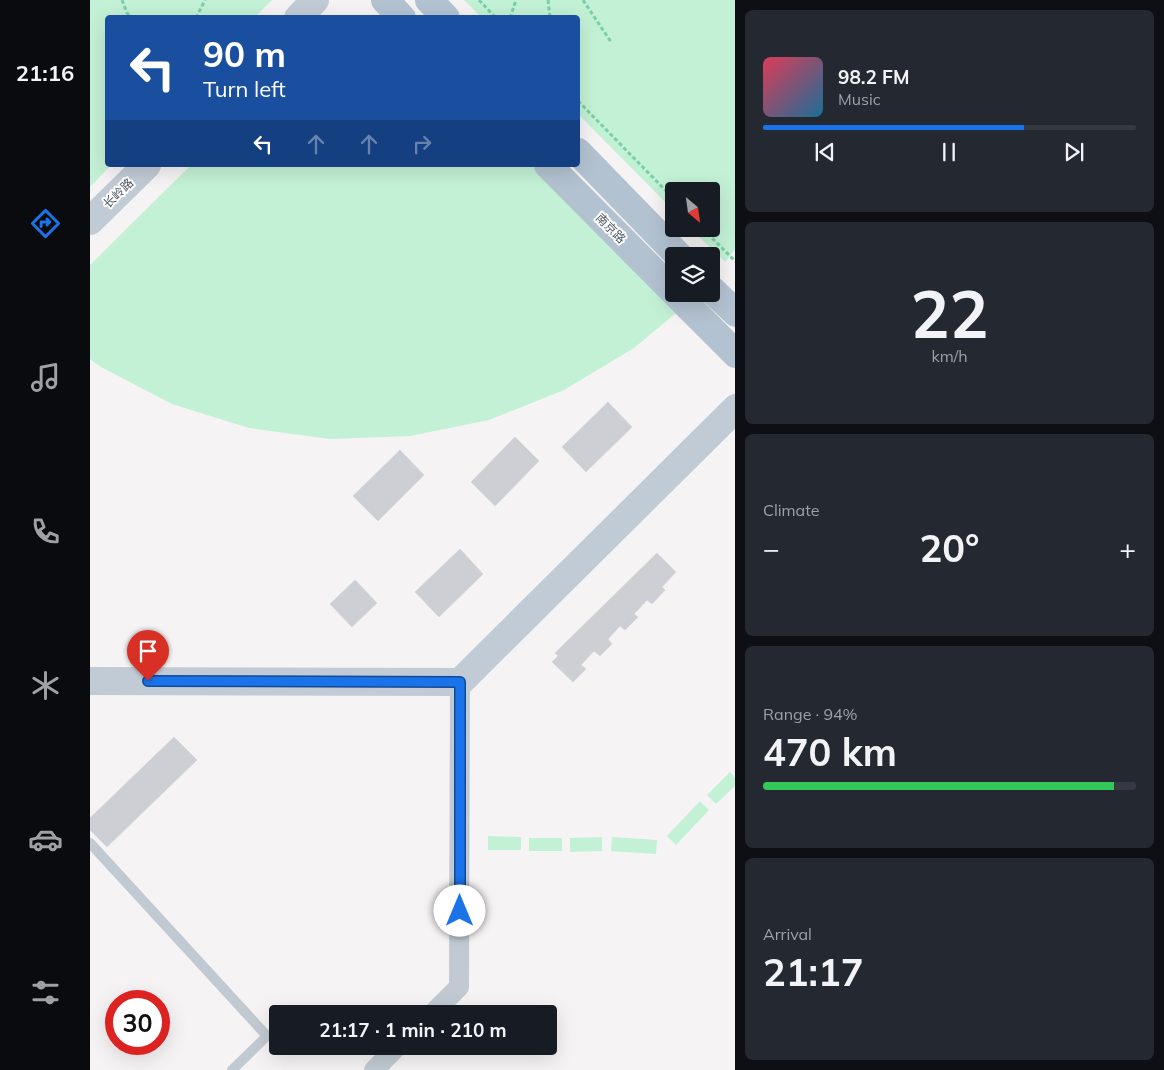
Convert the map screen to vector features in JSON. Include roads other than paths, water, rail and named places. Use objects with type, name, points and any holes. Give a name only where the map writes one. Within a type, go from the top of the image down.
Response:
[{"type":"main road","points":[[385,0],[399,15]]},
{"type":"main road","points":[[429,0],[443,15]]},
{"type":"main road","points":[[580,154],[670,247]]},
{"type":"main road","name":"南京路","points":[[550,167],[665,283]]},
{"type":"main road","points":[[720,298],[735,314]]},
{"type":"main road","name":"南京路","points":[[684,302],[735,354]]},
{"type":"street","points":[[301,15],[316,0]]},
{"type":"street","name":"长岭路","points":[[90,221],[145,167]]},
{"type":"street","points":[[441,1005],[459,987],[460,682],[735,408]]},
{"type":"street","points":[[90,681],[460,682]]},
{"type":"street","points":[[374,1070],[389,1055]]},
{"type":"lane","points":[[90,843],[267,1036],[232,1070]]}]
